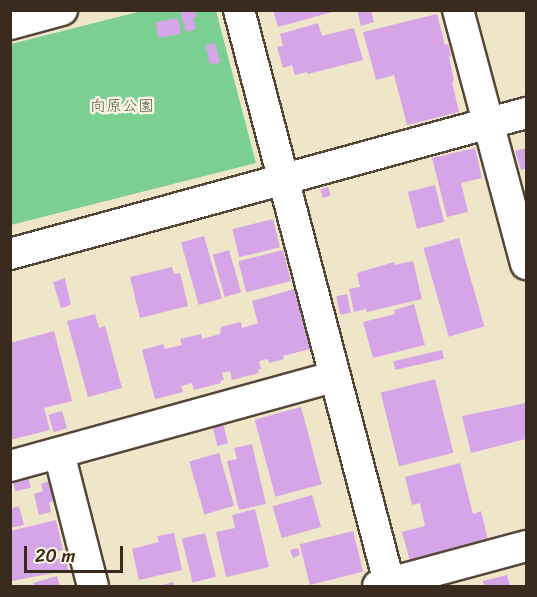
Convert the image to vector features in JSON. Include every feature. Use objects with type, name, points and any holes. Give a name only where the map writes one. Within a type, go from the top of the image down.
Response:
[{"type":"street","points":[[22,17],[62,10]]},
{"type":"street","points":[[239,10],[386,585],[526,546]]},
{"type":"street","points":[[458,10],[488,124],[524,246]]},
{"type":"street","points":[[10,254],[526,113]]},
{"type":"street","points":[[10,466],[333,377]]},
{"type":"street","points":[[59,453],[93,586]]},
{"type":"green space","name":"向原公園","points":[[142,11],[216,11],[256,163],[11,225],[11,44]]},
{"type":"building","points":[[180,10],[195,10],[197,17],[193,18],[196,29],[186,32]]},
{"type":"building","points":[[273,10],[335,10],[336,11],[278,27]]},
{"type":"building","points":[[357,10],[371,10],[374,22],[361,26]]},
{"type":"building","points":[[437,14],[445,45],[448,44],[451,56],[449,57],[454,80],[452,82],[459,112],[407,125],[394,75],[376,80],[363,32]]},
{"type":"building","points":[[178,18],[181,34],[158,38],[155,22]]},
{"type":"building","points":[[318,23],[322,36],[354,28],[363,60],[308,74],[307,72],[295,75],[292,65],[283,68],[277,47],[283,46],[280,34]]},
{"type":"building","points":[[215,43],[220,62],[211,65],[205,46]]},
{"type":"building","points":[[475,148],[482,178],[461,183],[468,212],[447,217],[432,158]]},
{"type":"building","points":[[526,148],[526,168],[521,170],[515,151]]},
{"type":"building","points":[[435,185],[444,222],[417,229],[408,192]]},
{"type":"building","points":[[328,187],[331,196],[323,198],[320,189]]},
{"type":"building","points":[[273,219],[280,247],[239,257],[232,229]]},
{"type":"building","points":[[204,236],[222,298],[199,305],[181,243]]},
{"type":"building","points":[[459,238],[484,326],[449,337],[423,248]]},
{"type":"building","points":[[229,250],[241,292],[225,297],[213,255]]},
{"type":"building","points":[[283,250],[291,281],[246,292],[238,261]]},
{"type":"building","points":[[413,261],[422,299],[367,312],[366,309],[354,312],[349,289],[360,287],[357,273],[394,262],[395,265]]},
{"type":"building","points":[[172,267],[174,274],[180,273],[188,306],[140,318],[130,277]]},
{"type":"building","points":[[65,278],[71,305],[61,308],[53,282]]},
{"type":"building","points":[[294,289],[310,349],[283,356],[284,359],[269,363],[268,359],[259,361],[261,369],[258,370],[259,373],[232,380],[230,371],[222,373],[224,380],[220,381],[221,383],[194,390],[192,383],[181,386],[183,392],[155,399],[142,350],[163,344],[165,349],[182,345],[180,339],[201,334],[202,339],[220,334],[221,327],[241,322],[242,328],[258,323],[252,301]]},
{"type":"building","points":[[347,294],[351,313],[340,315],[336,296]]},
{"type":"building","points":[[414,304],[425,345],[373,358],[363,322],[395,314],[394,310]]},
{"type":"building","points":[[95,314],[99,328],[105,326],[122,388],[88,397],[67,321]]},
{"type":"building","points":[[54,331],[72,401],[44,408],[50,430],[10,440],[10,343]]},
{"type":"building","points":[[442,350],[444,359],[395,370],[393,361]]},
{"type":"building","points":[[435,379],[453,453],[399,466],[381,393]]},
{"type":"building","points":[[526,403],[526,439],[471,453],[462,416]]},
{"type":"building","points":[[301,407],[322,484],[275,497],[255,419]]},
{"type":"building","points":[[62,411],[67,428],[54,432],[49,415]]},
{"type":"building","points":[[223,423],[228,443],[217,446],[212,426]]},
{"type":"building","points":[[252,444],[266,504],[239,510],[227,461],[237,459],[234,448]]},
{"type":"building","points":[[219,453],[234,506],[204,514],[189,462]]},
{"type":"building","points":[[460,463],[473,514],[481,511],[488,540],[410,561],[402,532],[425,526],[420,503],[412,505],[405,477]]},
{"type":"building","points":[[27,472],[31,488],[15,491],[11,476]]},
{"type":"building","points":[[49,481],[55,501],[49,502],[51,512],[39,515],[34,494],[43,491],[41,484]]},
{"type":"building","points":[[312,495],[321,527],[282,538],[273,506]]},
{"type":"building","points":[[19,506],[24,525],[10,528],[10,509]]},
{"type":"building","points":[[255,509],[269,567],[226,577],[216,532],[235,528],[232,515]]},
{"type":"building","points":[[56,520],[63,550],[51,553],[53,560],[65,557],[68,570],[12,581],[10,531]]},
{"type":"building","points":[[353,531],[363,572],[310,585],[300,544]]},
{"type":"building","points":[[174,533],[182,570],[139,580],[132,549],[159,542],[157,536]]},
{"type":"building","points":[[205,533],[216,577],[193,582],[182,539]]},
{"type":"building","points":[[298,548],[300,555],[293,558],[290,550]]},
{"type":"building","points":[[507,575],[510,586],[484,586],[483,581]]},
{"type":"building","points":[[57,576],[60,586],[34,586],[33,583]]},
{"type":"building","points":[[173,582],[175,586],[159,586]]}]
